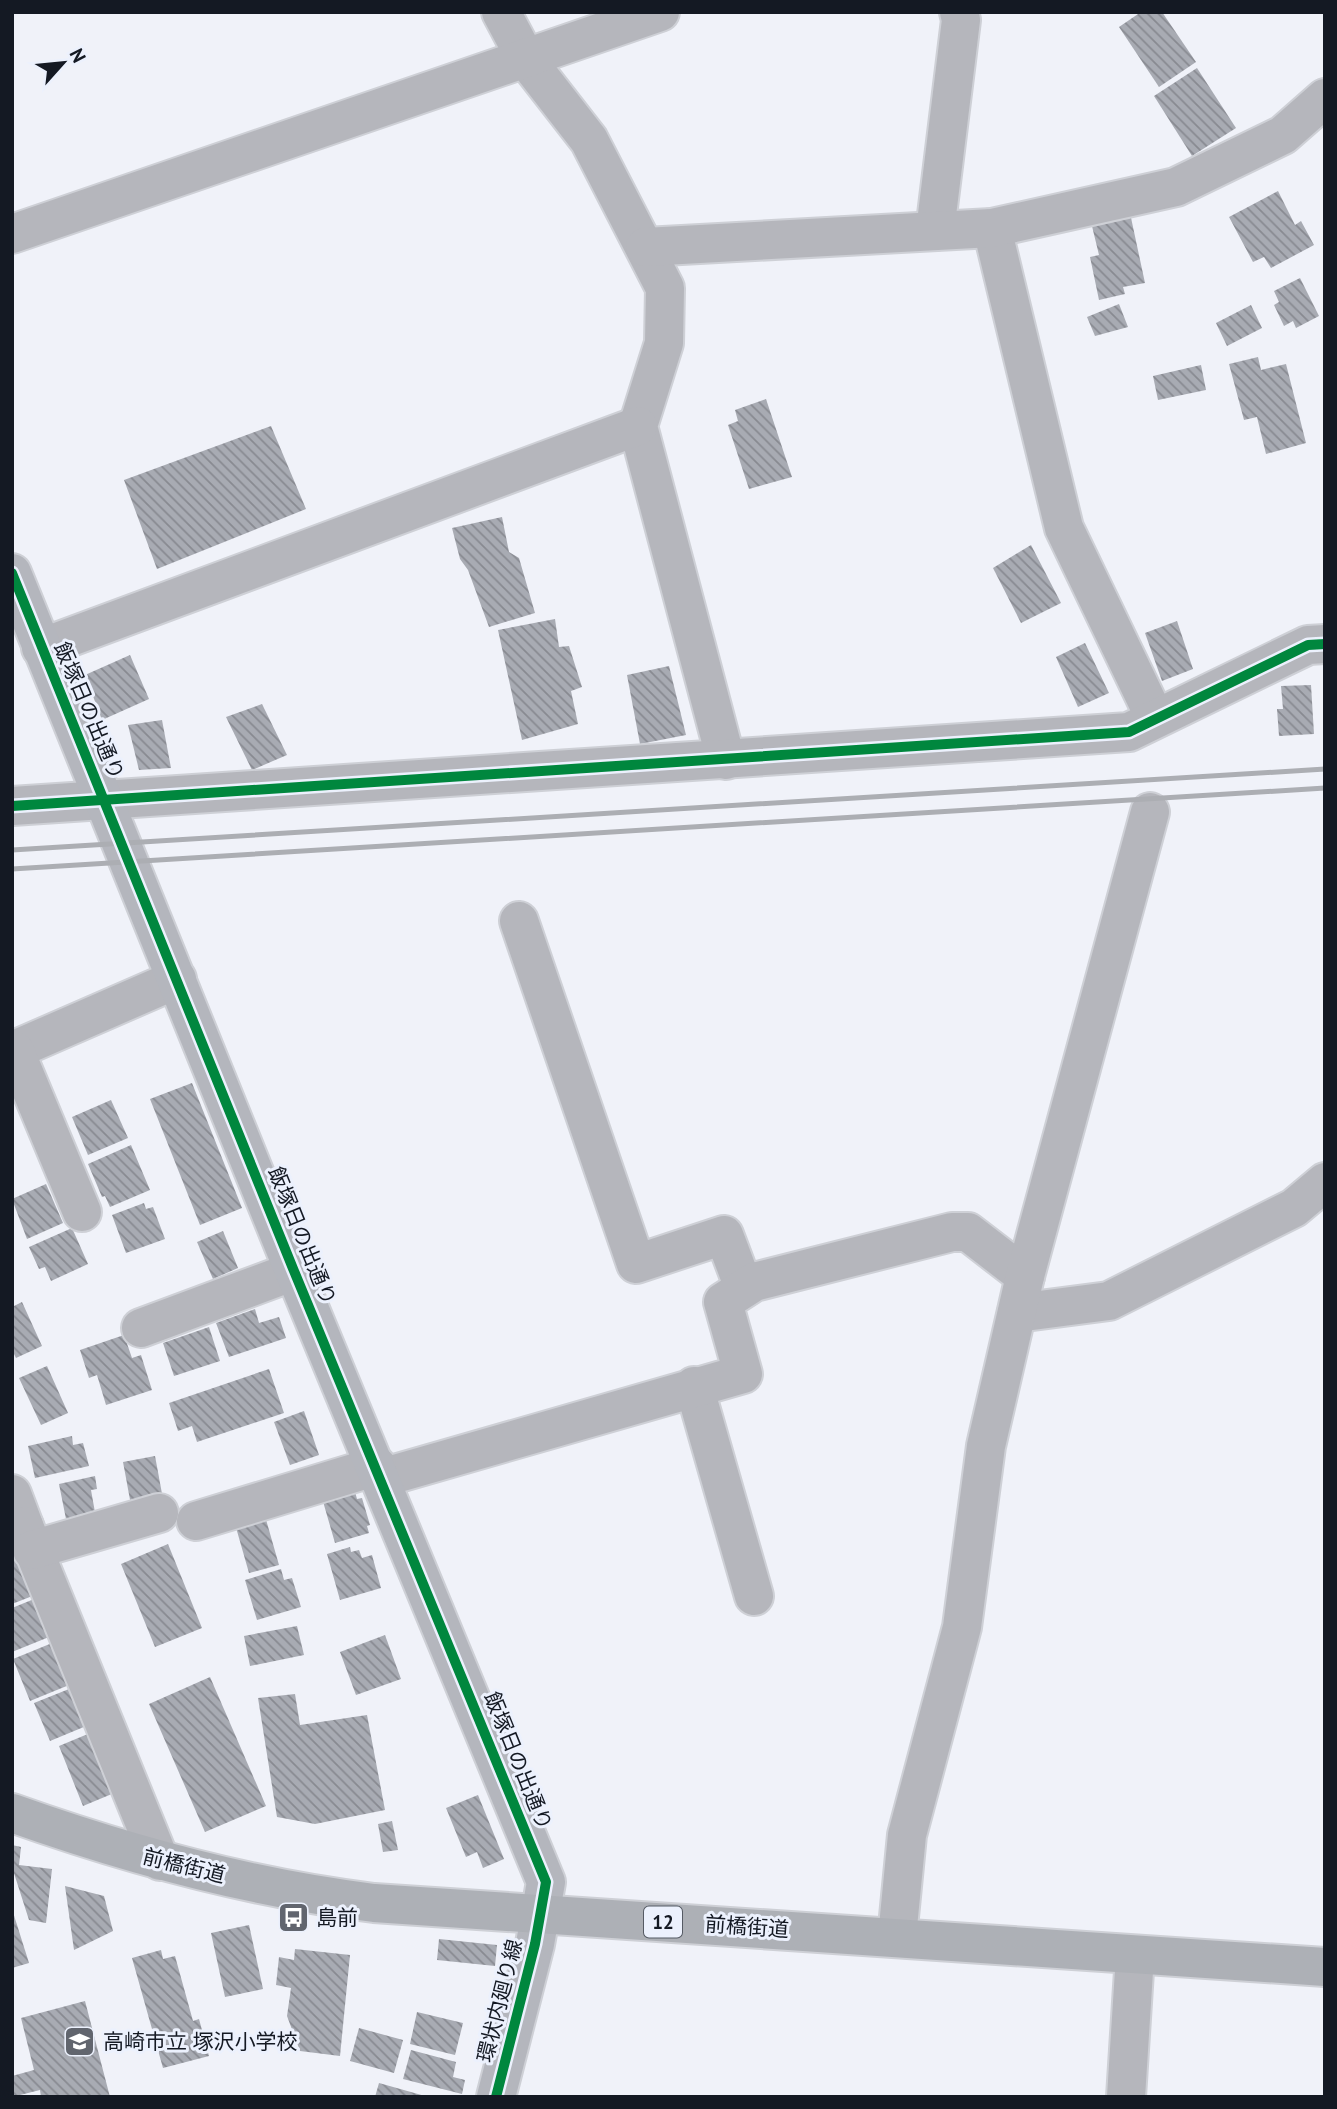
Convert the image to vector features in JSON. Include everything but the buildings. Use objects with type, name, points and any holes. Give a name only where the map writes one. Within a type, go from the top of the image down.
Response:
[{"type":"main road","name":"前橋街道","points":[[12,1813],[160,1861],[226,1878],[337,1899],[1325,1967]]},
{"type":"street","points":[[501,12],[526,60],[589,140],[665,288],[664,343],[638,426],[726,760]]},
{"type":"street","points":[[12,234],[660,12]]},
{"type":"street","points":[[935,231],[961,20],[959,12]]},
{"type":"street","points":[[645,247],[992,229],[1176,187],[1283,135],[1325,98]]},
{"type":"street","points":[[992,229],[1064,527],[1155,718]]},
{"type":"street","points":[[41,648],[638,426]]},
{"type":"street","name":"飯塚日の出通り","points":[[12,573],[294,1271],[546,1882],[539,1914]]},
{"type":"street","points":[[12,807],[1129,732],[1308,645],[1325,644]]},
{"type":"street","points":[[897,1937],[907,1835],[962,1627],[986,1446],[1025,1276],[1150,812]]},
{"type":"street","points":[[519,921],[636,1264],[724,1235],[744,1289]]},
{"type":"street","points":[[82,1212],[13,1051],[177,979]]},
{"type":"street","points":[[1017,1313],[1108,1301],[1294,1208],[1325,1182]]},
{"type":"street","points":[[196,1521],[743,1374],[723,1302],[754,1282],[952,1232],[968,1231],[1025,1276]]},
{"type":"street","points":[[141,1328],[294,1271]]},
{"type":"street","points":[[694,1386],[754,1596]]},
{"type":"street","points":[[159,1513],[20,1525],[160,1861]]},
{"type":"street","name":"環状内廻り線","points":[[496,2097],[535,1944],[539,1914]]},
{"type":"street","points":[[1126,2097],[1135,1955]]},
{"type":"railway","points":[[12,850],[1325,769]]},
{"type":"railway","points":[[12,869],[1325,788]]},
{"type":"cycle path","points":[[12,573],[294,1271],[546,1882],[535,1944],[496,2097]]},
{"type":"cycle path","points":[[12,806],[1129,732],[1308,645],[1325,644]]},
{"type":"place","name":"島前","points":[[293,1918]]},
{"type":"place","name":"高崎市立 塚沢小学校","points":[[80,2042]]}]
